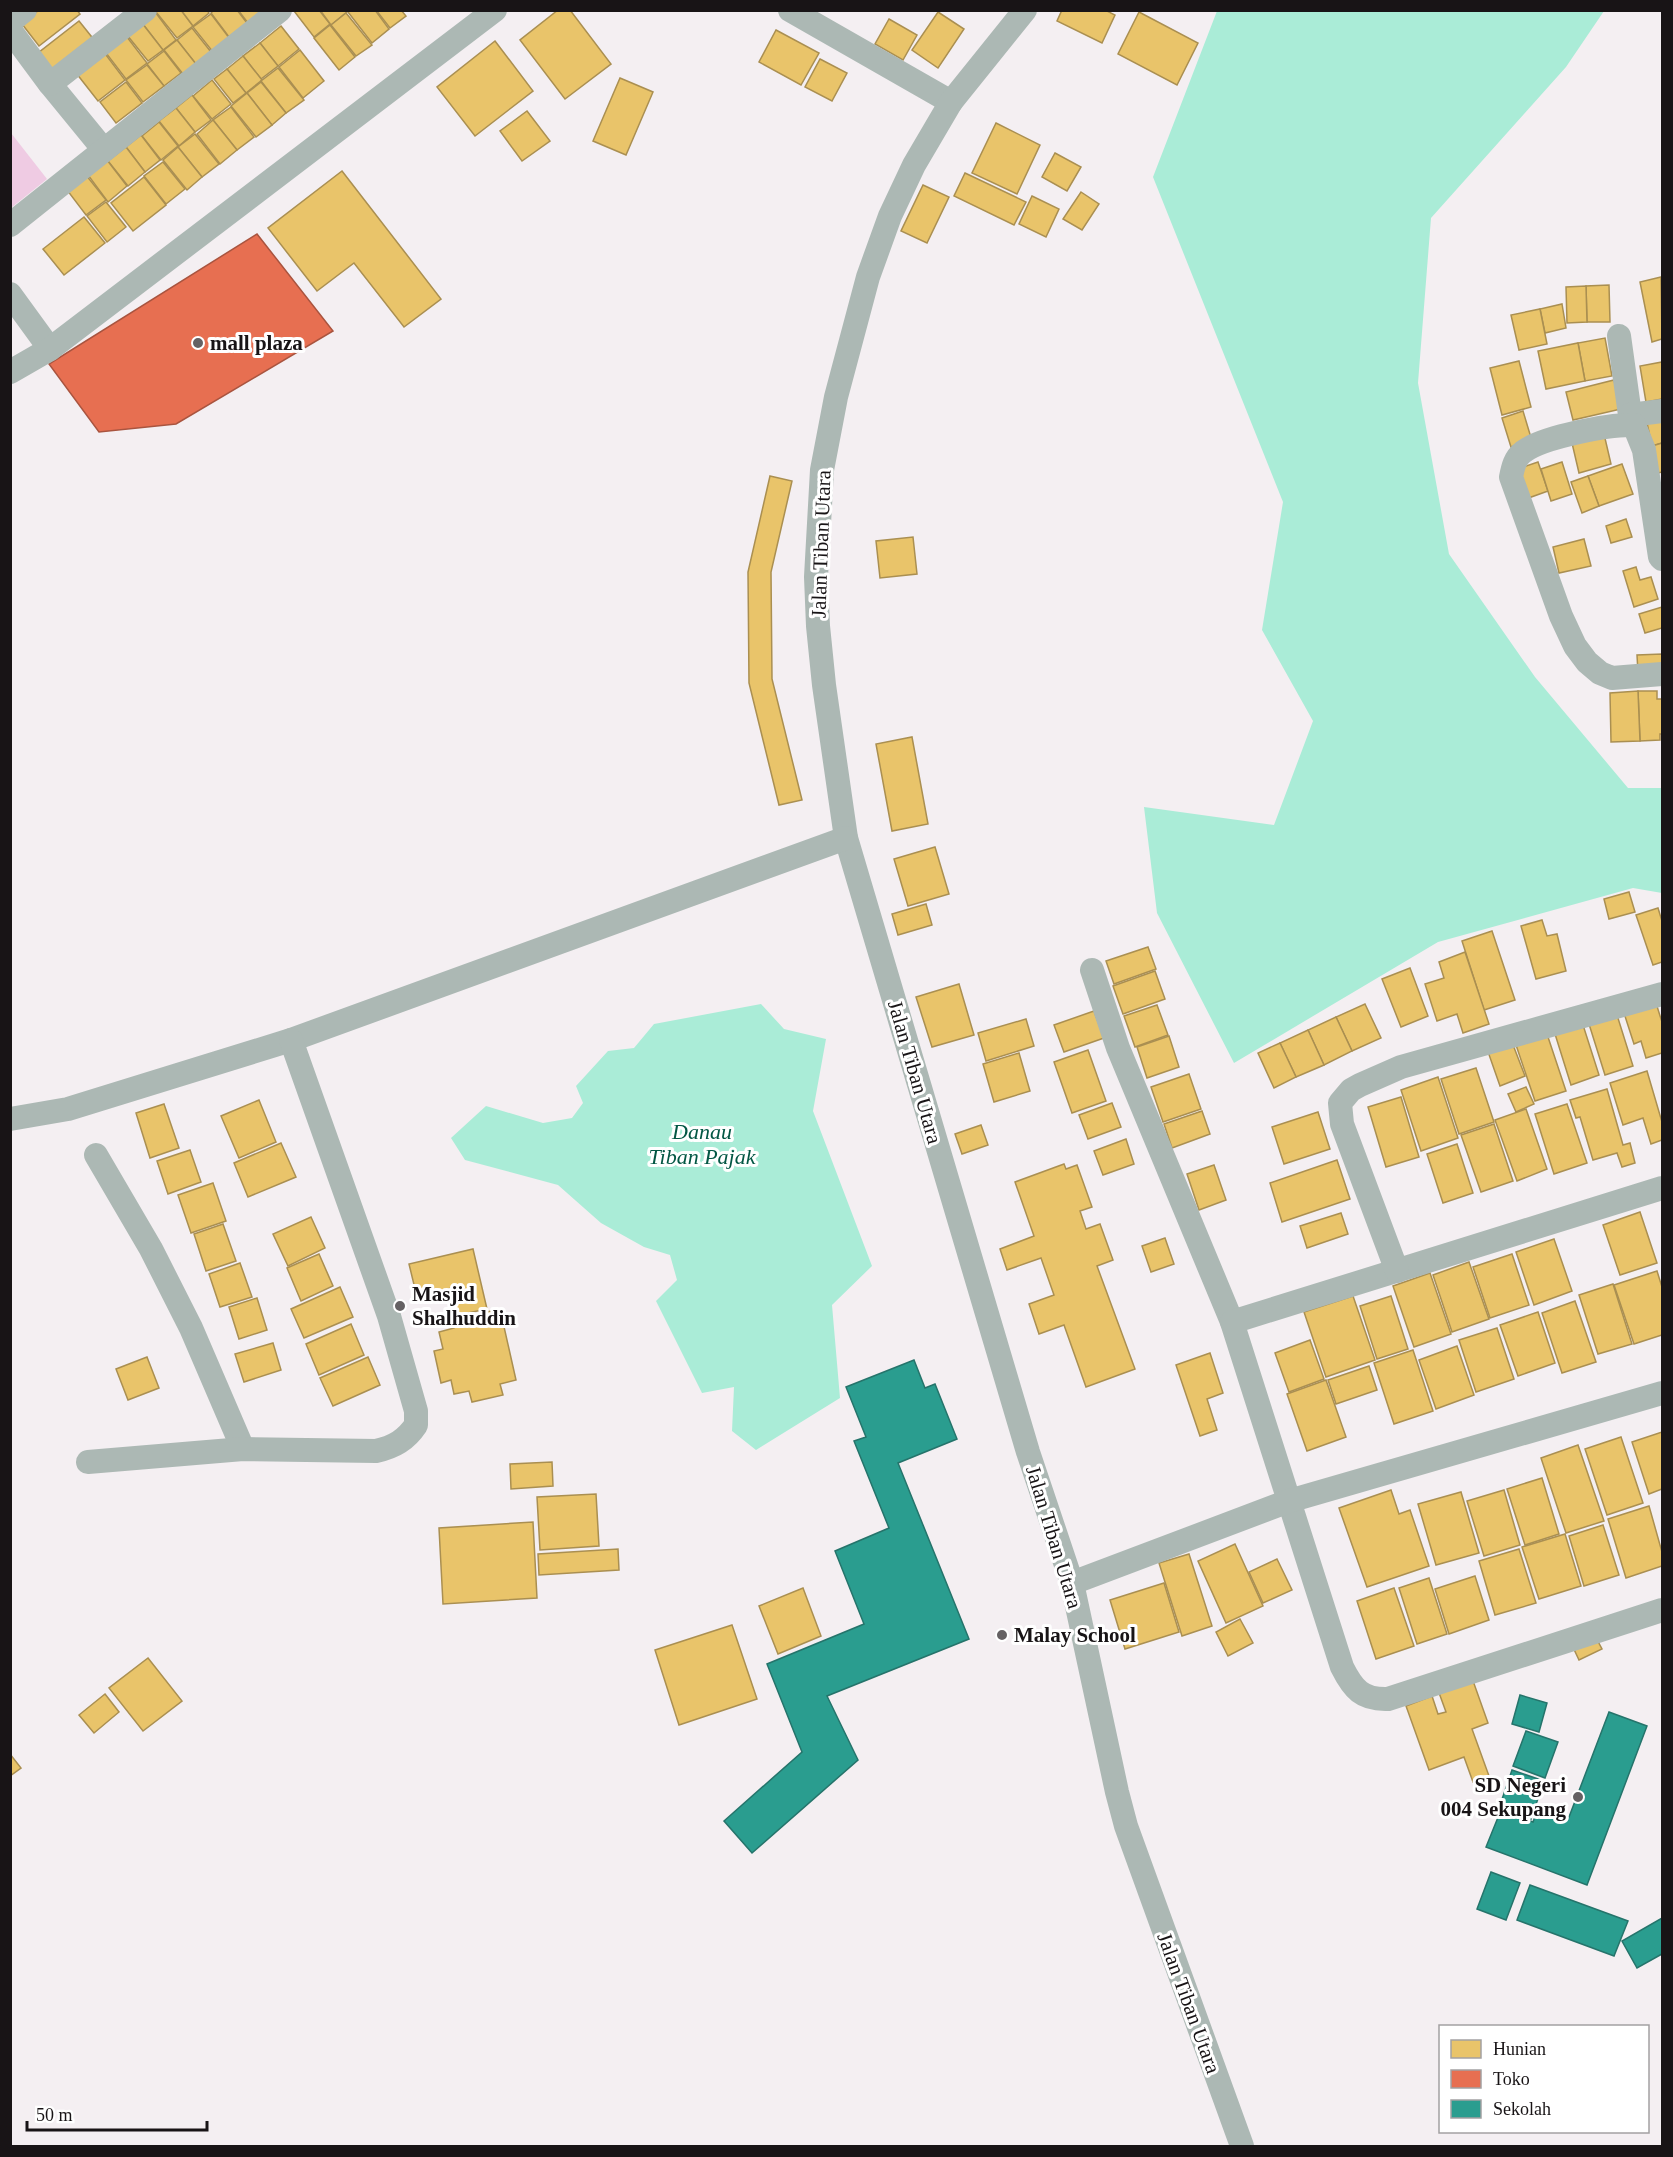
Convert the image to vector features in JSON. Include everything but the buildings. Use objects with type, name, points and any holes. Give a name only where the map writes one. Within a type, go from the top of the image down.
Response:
[{"type":"street","points":[[10,22],[25,10]]},
{"type":"street","points":[[50,84],[145,10]]},
{"type":"street","points":[[10,225],[280,10]]},
{"type":"street","points":[[10,372],[50,349],[495,10]]},
{"type":"street","points":[[790,10],[951,102]]},
{"type":"street","name":"Jalan Tiban Utara","points":[[1025,10],[951,102],[914,165],[890,216],[868,277],[836,398],[822,470],[816,577],[818,627],[846,838],[1028,1452],[1072,1583],[1126,1826],[1242,2146]]},
{"type":"street","points":[[10,30],[50,84],[104,150]]},
{"type":"street","points":[[10,294],[50,349]]},
{"type":"street","points":[[1619,336],[1632,420],[1644,450],[1662,560]]},
{"type":"street","points":[[1662,411],[1615,426],[1569,435],[1532,446],[1521,454],[1513,466],[1511,477],[1561,616],[1569,636],[1581,654],[1600,673],[1612,678],[1662,674]]},
{"type":"street","points":[[10,1119],[68,1109],[291,1040],[846,838]]},
{"type":"street","points":[[1092,970],[1118,1048],[1232,1322],[1342,1667],[1352,1686],[1374,1700],[1388,1700],[1662,1610]]},
{"type":"street","points":[[1397,1271],[1342,1124],[1340,1102],[1359,1085],[1401,1067],[1662,994]]},
{"type":"street","points":[[88,1462],[243,1449],[376,1451],[391,1448],[416,1425],[416,1411],[389,1316],[291,1040]]},
{"type":"street","points":[[96,1155],[151,1249],[192,1328],[243,1449]]},
{"type":"street","points":[[1232,1322],[1662,1188]]},
{"type":"street","points":[[1072,1583],[1289,1501],[1662,1393]]},
{"type":"shaded area","points":[[11,133],[47,179],[10,208]]},
{"type":"water","points":[[1217,11],[1604,11],[1566,67],[1431,218],[1418,383],[1449,554],[1535,677],[1628,788],[1662,788],[1662,893],[1633,888],[1438,942],[1234,1063],[1157,913],[1144,807],[1274,825],[1313,721],[1262,630],[1283,502],[1153,177]]},
{"type":"water","name":"Danau Tiban Pajak","points":[[761,1004],[784,1029],[826,1039],[813,1111],[872,1266],[832,1305],[840,1398],[756,1450],[732,1431],[734,1387],[702,1393],[656,1301],[677,1280],[670,1255],[644,1247],[601,1223],[558,1185],[465,1160],[451,1138],[486,1106],[543,1123],[572,1118],[583,1103],[576,1086],[608,1051],[634,1048],[654,1024]]},
{"type":"place","name":"mall plaza","points":[[198,343]]},
{"type":"place","name":"Masjid Shalhuddin","points":[[400,1306]]},
{"type":"place","name":"Malay School","points":[[1002,1635]]},
{"type":"place","name":"SD Negeri 004 Sekupang","points":[[1578,1797]]}]
